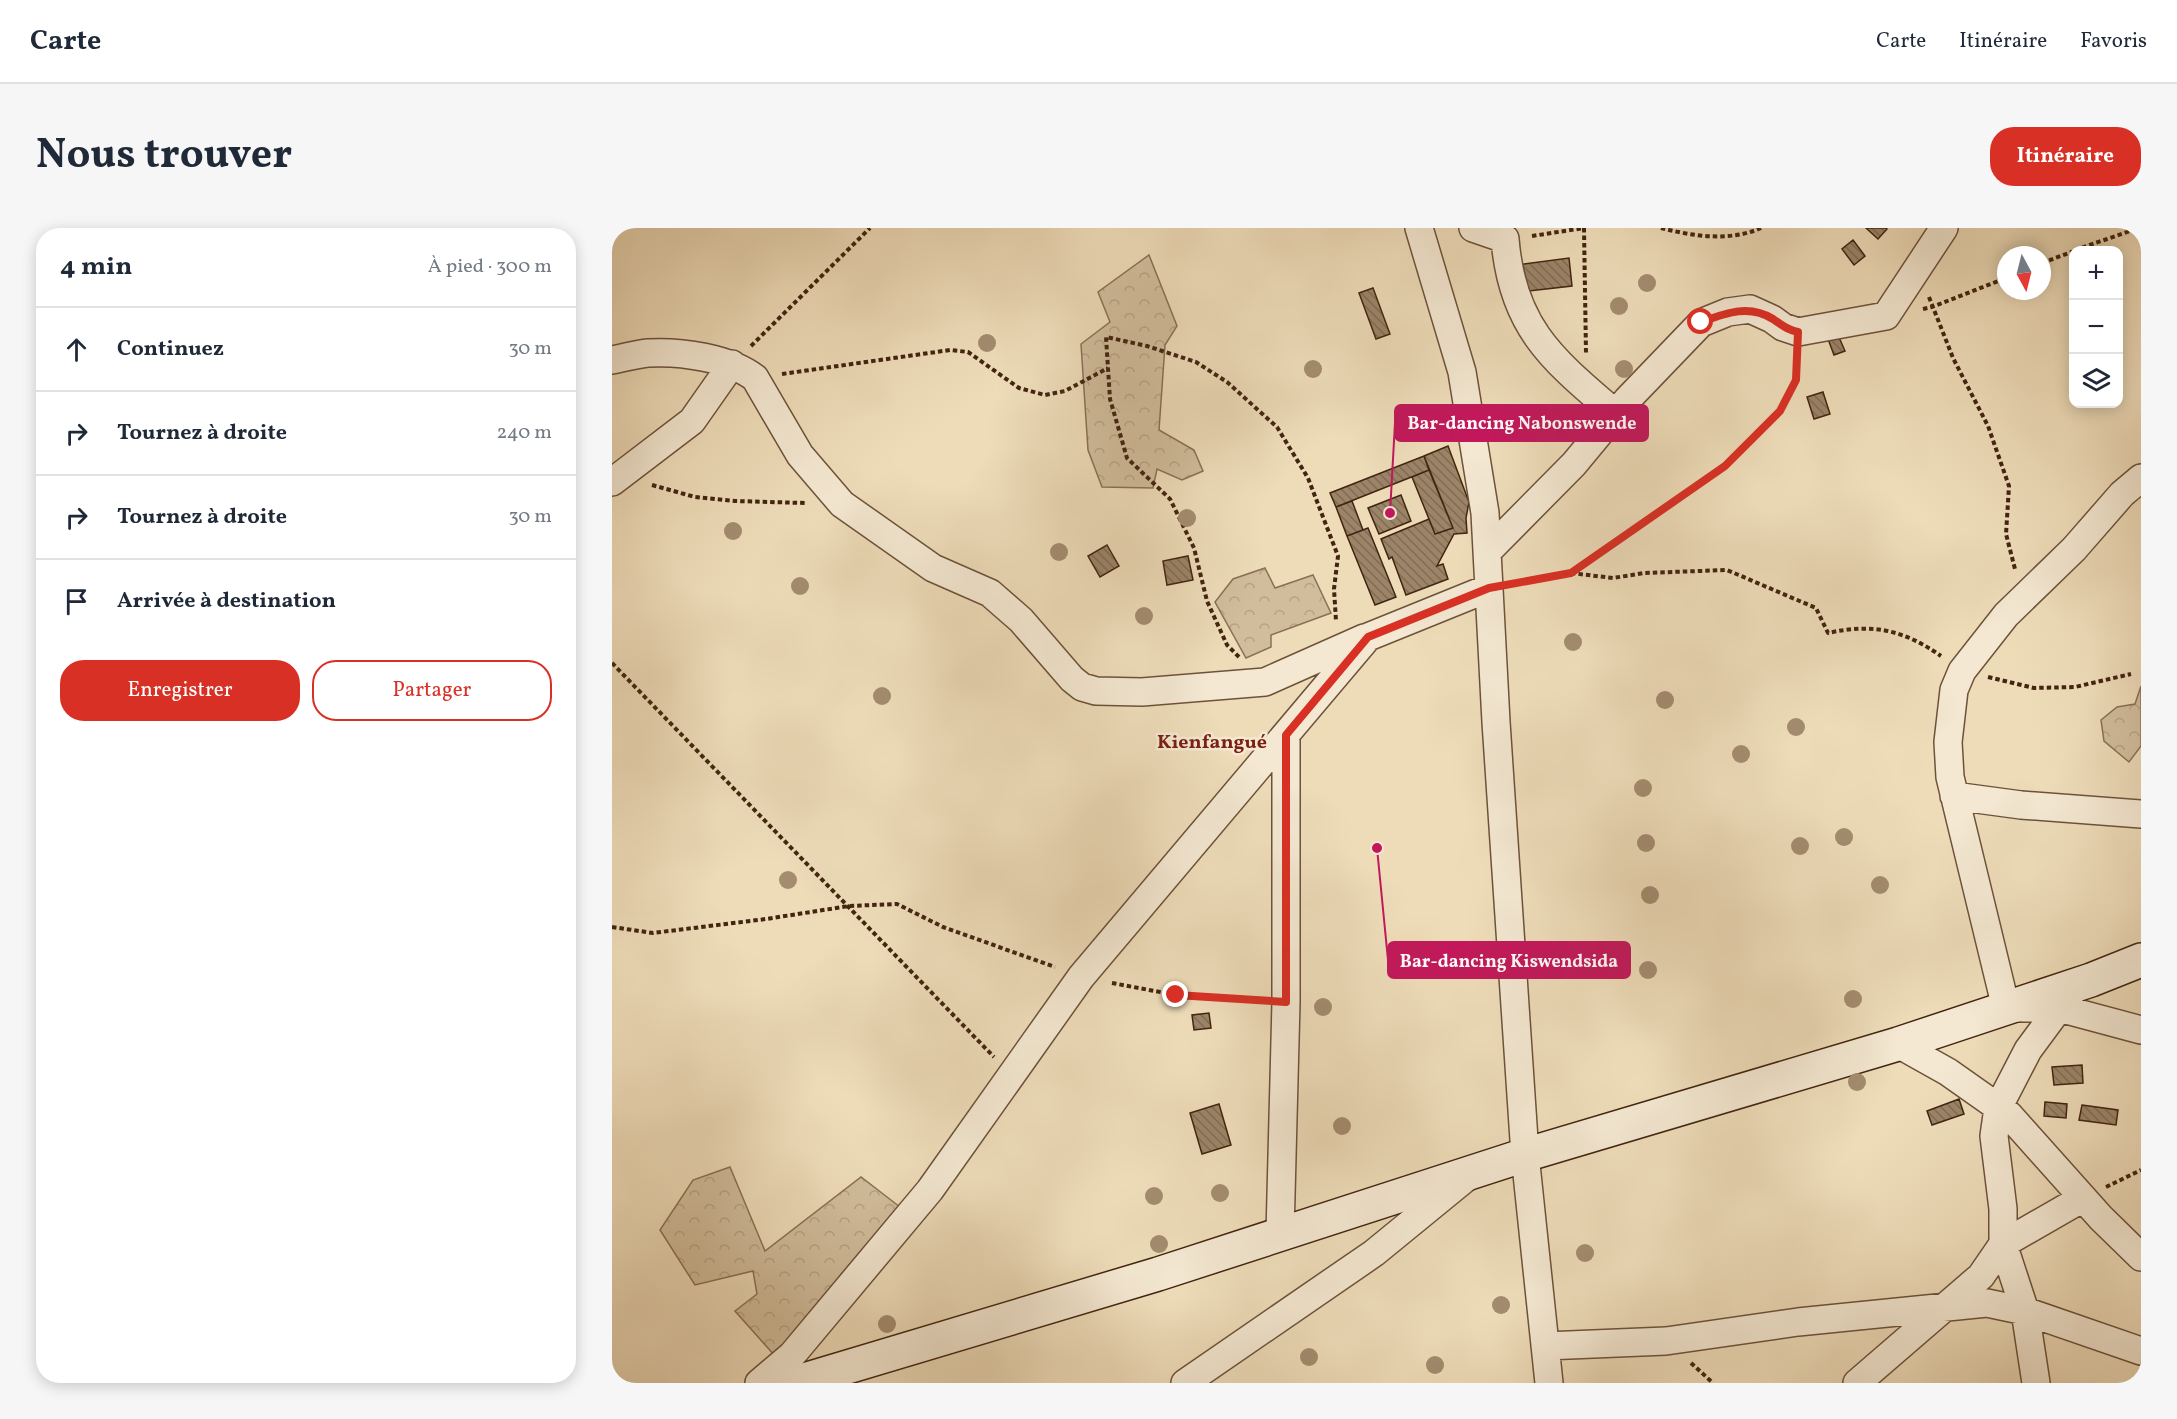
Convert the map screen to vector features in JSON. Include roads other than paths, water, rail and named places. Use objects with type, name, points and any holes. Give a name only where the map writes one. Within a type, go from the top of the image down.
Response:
[{"type":"main road","points":[[794,1383],[1158,1274],[1525,1155],[1898,1044],[2091,980],[2141,960]]},
{"type":"street","points":[[1419,228],[1462,372],[1485,513],[1496,722],[1525,1155],[1549,1383]]},
{"type":"street","points":[[1473,228],[1505,239],[1507,266],[1512,284],[1519,304],[1539,342],[1558,363],[1616,414]]},
{"type":"street","points":[[1486,552],[1574,464],[1616,414],[1701,322],[1728,312],[1749,309],[1772,319],[1783,327],[1798,332],[1886,316],[1944,228]]},
{"type":"street","points":[[612,360],[648,353],[686,355],[744,371],[800,455],[842,504],[933,568],[990,593],[1022,620],[1072,679],[1082,687],[1096,691],[1142,692],[1265,682],[1489,588]]},
{"type":"street","points":[[619,477],[692,421],[744,371]]},
{"type":"street","points":[[2141,478],[2122,494],[2074,549],[2006,615],[1962,670],[1954,690],[1948,742],[1950,777],[1954,796],[2006,1008],[2059,1008],[2141,1030]]},
{"type":"street","points":[[759,1383],[792,1355],[930,1190],[1081,977],[1368,637]]},
{"type":"street","points":[[1280,1234],[1286,1002],[1286,735]]},
{"type":"street","points":[[1954,796],[2021,805],[2141,814]]},
{"type":"street","points":[[2036,1383],[2025,1311],[2003,1244],[2003,1209],[1994,1136],[1998,1108],[2028,1050],[2059,1008],[2091,980]]},
{"type":"street","points":[[1898,1044],[1948,1072],[2009,1116],[2083,1198],[2141,1257]]},
{"type":"street","points":[[1185,1383],[1374,1253],[1476,1171]]},
{"type":"street","points":[[1857,1383],[1946,1309],[1981,1276],[2003,1244],[2083,1198]]},
{"type":"street","points":[[1545,1346],[1666,1341],[1798,1322],[1946,1309],[1987,1303],[2025,1311],[2141,1351]]},
{"type":"place","name":"Bar-dancing Nabonswende","points":[[1390,513]]},
{"type":"place","name":"Bar-dancing Kiswendsida","points":[[1377,848]]},
{"type":"district","name":"Kienfangué","points":[[1212,743]]}]
